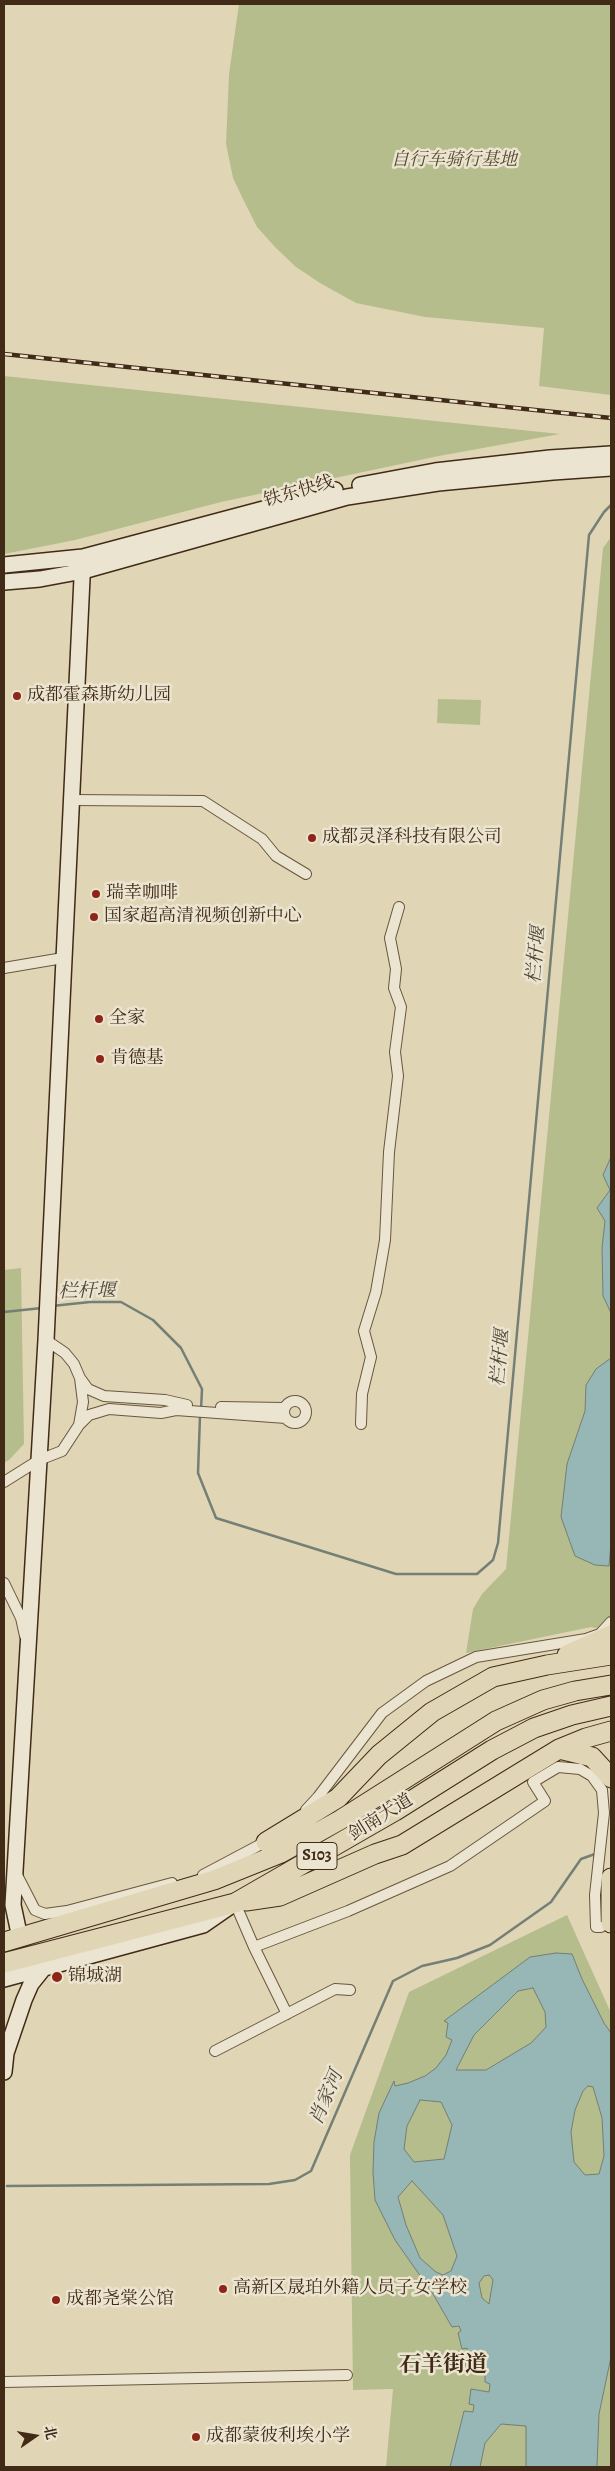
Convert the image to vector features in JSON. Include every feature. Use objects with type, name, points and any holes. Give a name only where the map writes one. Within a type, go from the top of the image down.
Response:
[{"type":"highway","points":[[547,1665],[611,1635]]},
{"type":"highway","points":[[266,1842],[338,1798],[379,1756],[432,1712],[493,1677],[547,1665],[611,1655]]},
{"type":"highway","name":"剑南大道","points":[[12,1940],[214,1880],[281,1853],[340,1820],[496,1721],[543,1700],[575,1691],[611,1685]]},
{"type":"highway","name":"剑南大道","points":[[4,1963],[236,1903],[395,1811],[492,1750],[534,1728],[572,1715],[611,1706]]},
{"type":"highway","points":[[236,1903],[280,1896],[375,1854],[402,1845],[559,1749],[586,1738],[611,1731]]},
{"type":"highway","points":[[559,1749],[592,1757],[611,1778]]},
{"type":"highway","points":[[606,1925],[611,1878]]},
{"type":"main road","name":"铁东快线","points":[[4,582],[40,579],[83,564],[348,487],[435,471],[550,458],[611,454]]},
{"type":"main road","name":"铁东快线","points":[[4,565],[83,564],[347,497],[438,483],[611,468]]},
{"type":"main road","points":[[12,1940],[46,1334],[46,1291],[83,564]]},
{"type":"main road","points":[[4,1979],[203,1925],[236,1903]]},
{"type":"main road","points":[[4,2072],[5,2049],[30,1984],[43,1968]]},
{"type":"street","points":[[71,800],[203,801],[262,839],[276,856],[306,874]]},
{"type":"street","points":[[361,1424],[362,1394],[371,1357],[364,1331],[376,1292],[385,1240],[389,1152],[398,1076],[395,1052],[401,1007],[394,988],[396,969],[390,938],[399,908]]},
{"type":"street","points":[[4,968],[63,958]]},
{"type":"street","points":[[46,1334],[74,1364],[80,1378],[88,1389],[104,1396],[165,1400],[184,1408]]},
{"type":"street","points":[[79,1425],[83,1402],[80,1378]]},
{"type":"street","points":[[4,1482],[39,1460],[62,1451],[79,1425],[89,1415],[109,1409],[161,1413],[184,1408],[286,1413]]},
{"type":"street","points":[[4,1583],[21,1618],[28,1657]]},
{"type":"street","points":[[16,1873],[35,1910],[45,1914],[206,1874],[266,1842],[295,1822],[318,1797],[382,1713],[426,1681],[476,1657],[586,1639],[600,1634],[611,1622]]},
{"type":"street","points":[[254,1946],[348,1911],[450,1866],[545,1801],[533,1782],[558,1768],[580,1768],[592,1776],[602,1790],[604,1813],[595,1894],[596,1927],[606,1925]]},
{"type":"street","points":[[236,1903],[286,2014]]},
{"type":"street","points":[[215,2051],[335,1989],[350,1990]]},
{"type":"street","points":[[4,2382],[348,2375]]},
{"type":"green space","name":"自行车骑行基地","points":[[239,4],[611,4],[611,395],[539,386],[544,328],[425,317],[356,303],[296,267],[276,248],[257,227],[244,201],[233,178],[226,144],[229,74]]},
{"type":"green space","points":[[4,376],[560,434],[439,456],[221,502],[75,540],[4,554]]},
{"type":"green space","points":[[611,537],[611,1631],[591,1627],[466,1653],[473,1609],[482,1594],[506,1569],[603,548]]},
{"type":"green space","points":[[438,699],[481,700],[480,725],[437,723]]},
{"type":"green space","points":[[21,1268],[24,1444],[4,1463],[4,1270]]},
{"type":"green space","points":[[567,1915],[611,2013],[611,2467],[386,2467],[393,2389],[353,2390],[350,2155],[409,1992]]},
{"type":"water","points":[[611,1157],[611,1313],[603,1296],[602,1248],[605,1221],[597,1208],[610,1190],[603,1175]]},
{"type":"water","points":[[611,1358],[611,1543],[609,1566],[595,1565],[575,1556],[561,1517],[567,1464],[585,1411],[586,1385],[596,1369]]},
{"type":"water","points":[[556,1953],[572,1954],[582,1979],[611,2033],[611,2357],[599,2414],[597,2467],[526,2467],[526,2426],[501,2424],[485,2443],[480,2467],[450,2467],[464,2411],[473,2412],[474,2405],[469,2404],[471,2389],[489,2392],[490,2384],[485,2382],[485,2371],[467,2369],[463,2354],[467,2354],[467,2348],[462,2349],[458,2333],[461,2331],[459,2326],[452,2327],[433,2294],[395,2240],[375,2200],[373,2172],[374,2142],[379,2113],[394,2081],[395,2086],[425,2076],[436,2068],[446,2055],[452,2040],[446,2037],[448,2023],[444,2021],[530,1957]],"holes":[[[533,1988],[545,2012],[546,2027],[531,2043],[486,2070],[456,2070],[474,2035],[518,1991]],[[588,2086],[593,2087],[602,2118],[604,2156],[599,2174],[585,2175],[574,2162],[571,2132],[575,2110],[583,2091]],[[420,2100],[441,2102],[452,2125],[444,2159],[414,2162],[404,2149],[407,2126]],[[412,2181],[443,2215],[457,2256],[451,2271],[443,2275],[436,2272],[420,2258],[406,2225],[398,2197]],[[489,2275],[493,2280],[489,2304],[482,2298],[479,2283],[484,2276]]]},
{"type":"waterway","name":"栏杆堰","points":[[200,1416],[198,1473],[216,1518],[396,1574],[477,1574],[493,1560],[498,1543],[589,535],[604,512],[611,505]]},
{"type":"waterway","name":"栏杆堰","points":[[52,1306],[90,1302],[121,1302],[153,1320],[181,1348],[202,1389],[201,1410]]},
{"type":"waterway","name":"栏杆堰","points":[[4,1312],[42,1308]]},
{"type":"waterway","name":"肖家河","points":[[7,2186],[269,2184],[295,2180],[311,2171],[393,1981],[422,1966],[457,1958],[490,1945],[551,1902],[581,1859],[595,1854]]},
{"type":"railway","points":[[4,354],[611,418]]},
{"type":"place","name":"成都霍森斯幼儿园","points":[[17,696]]},
{"type":"place","name":"成都灵泽科技有限公司","points":[[312,838]]},
{"type":"place","name":"瑞幸咖啡","points":[[96,894]]},
{"type":"place","name":"国家超高清视频创新中心","points":[[94,917]]},
{"type":"place","name":"全家","points":[[99,1019]]},
{"type":"place","name":"肯德基","points":[[100,1059]]},
{"type":"place","name":"锦城湖","points":[[57,1977]]},
{"type":"place","name":"高新区晟珀外籍人员子女学校","points":[[223,2289]]},
{"type":"place","name":"成都尧棠公馆","points":[[56,2300]]},
{"type":"place","name":"成都蒙彼利埃小学","points":[[196,2437]]},
{"type":"district","name":"石羊街道","points":[[443,2366]]}]
